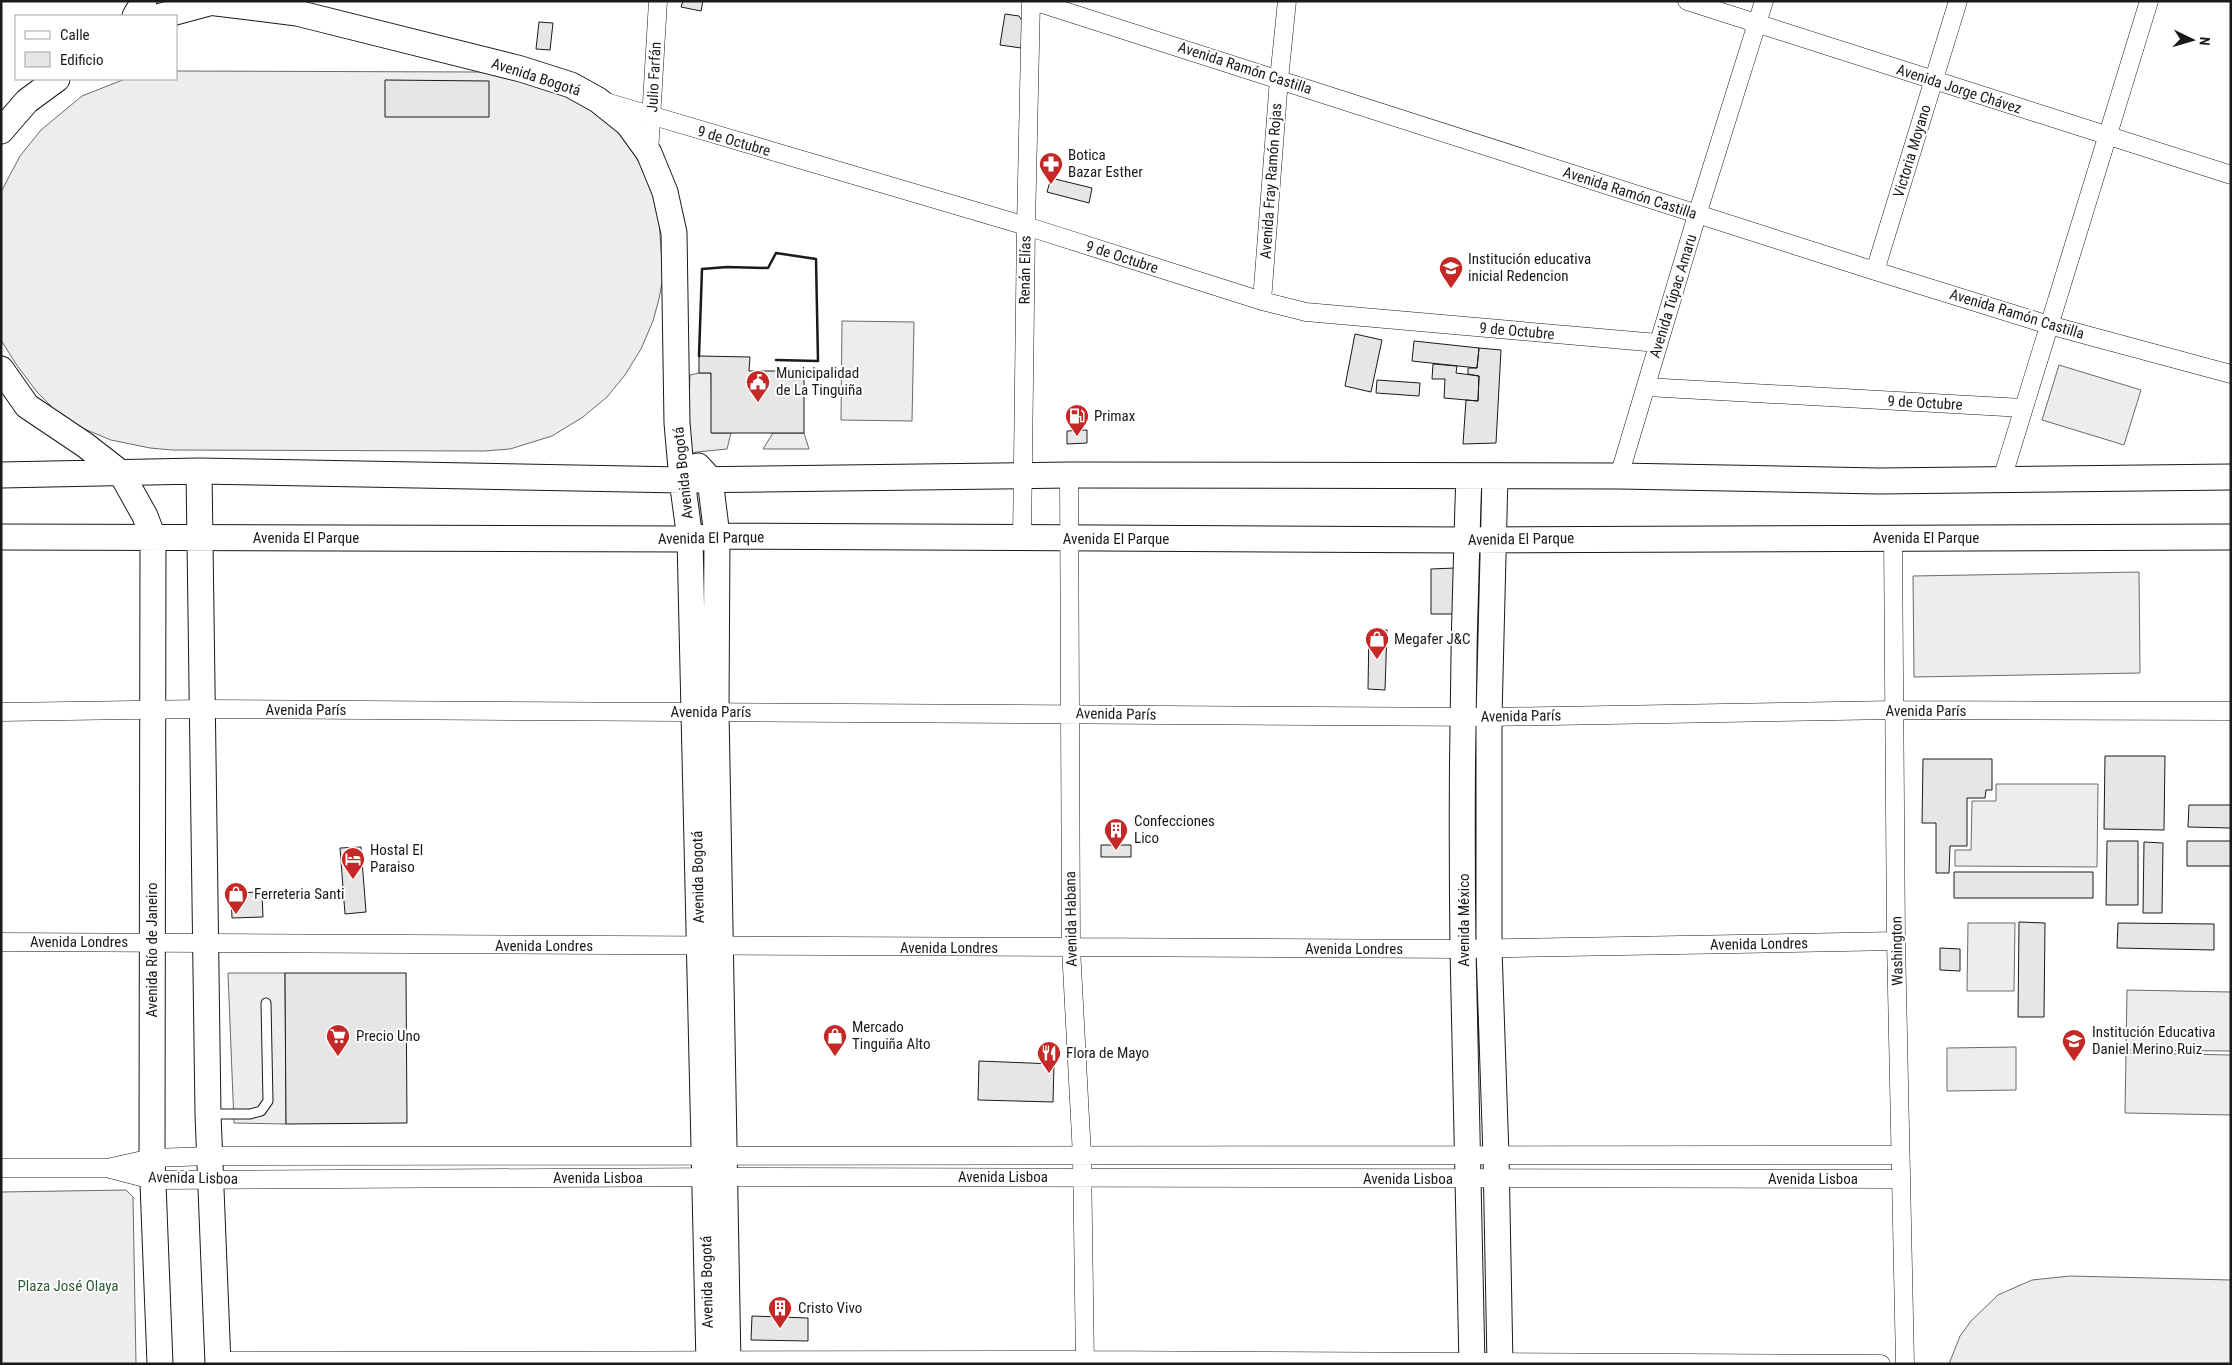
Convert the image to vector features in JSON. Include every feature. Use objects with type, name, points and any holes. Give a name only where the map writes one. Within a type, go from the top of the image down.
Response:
[{"type":"street","points":[[117,15],[124,1]]},
{"type":"street","points":[[136,15],[144,1]]},
{"type":"street","name":"Julio Farfán","points":[[649,153],[658,1]]},
{"type":"street","name":"Avenida Ramón Castilla","points":[[1032,1],[1279,78],[1696,215],[1874,271],[2048,325],[2231,374]]},
{"type":"street","name":"Renán Elías","points":[[1022,538],[1026,226],[1032,1]]},
{"type":"street","name":"Avenida Fray Ramón Rojas","points":[[1262,301],[1279,78],[1287,1]]},
{"type":"street","name":"Avenida Jorge Chávez","points":[[1687,1],[2231,175]]},
{"type":"street","name":"Avenida Túpac Amaru","points":[[1619,476],[1696,215],[1764,1]]},
{"type":"street","name":"Victoria Moyano","points":[[1874,271],[1958,1]]},
{"type":"street","points":[[2002,479],[2149,1]]},
{"type":"street","points":[[165,15],[205,2]]},
{"type":"street","name":"Avenida Bogotá","points":[[205,2],[298,7],[572,85],[598,100],[628,124],[649,153],[665,192],[674,233],[675,365],[679,446],[690,539],[706,712],[709,947],[719,1362]]},
{"type":"street","points":[[1,131],[27,102],[56,80]]},
{"type":"street","name":"9 de Octubre","points":[[598,100],[1026,226],[1262,301],[1306,312],[1658,343]]},
{"type":"street","points":[[1,369],[27,406],[65,431],[121,473],[149,526]]},
{"type":"street","name":"9 de Octubre","points":[[1646,387],[2024,408]]},
{"type":"street","points":[[53,474],[63,462],[66,448],[65,431]]},
{"type":"street","points":[[679,446],[710,479]]},
{"type":"street","points":[[149,526],[152,494],[165,471]]},
{"type":"street","points":[[1,475],[199,471],[682,480],[1023,475],[1619,476],[1880,481],[2231,477]]},
{"type":"street","points":[[199,471],[208,1114],[218,1363],[1500,1362],[1881,1364]]},
{"type":"street","name":"Avenida Habana","points":[[1069,475],[1070,948],[1082,1156],[1085,1362]]},
{"type":"street","name":"Avenida México","points":[[1468,476],[1463,949],[1472,1363]]},
{"type":"street","name":"Avenida México","points":[[1495,476],[1490,717],[1489,949],[1497,1167],[1500,1362]]},
{"type":"street","name":"Avenida Bogotá","points":[[706,712],[718,544],[710,479]]},
{"type":"street","name":"Avenida El Parque","points":[[1,537],[149,526],[201,538],[690,539],[718,544],[1022,538],[1466,540],[1494,538],[2231,537]]},
{"type":"street","name":"Avenida Río de Janeiro","points":[[149,526],[153,710],[152,1169],[160,1364]]},
{"type":"street","name":"Washington","points":[[1893,538],[1896,941],[1905,1364]]},
{"type":"street","name":"Avenida París","points":[[1,712],[201,709],[1490,717],[1894,710],[2231,711]]},
{"type":"street","name":"Avenida Londres","points":[[1,942],[709,947],[1489,949],[1896,941]]},
{"type":"street","name":"Avenida Lisboa","points":[[152,1169],[714,1167],[1082,1177],[1900,1155]]},
{"type":"street","name":"Avenida Lisboa","points":[[1,1168],[714,1167],[1082,1156],[1469,1168]]},
{"type":"street","name":"Avenida Lisboa","points":[[1497,1167],[1900,1179]]},
{"type":"lane","points":[[208,1114],[250,1114],[261,1111],[268,1101],[266,1003]]},
{"type":"shaded area","points":[[178,71],[482,72],[542,83],[597,112],[615,128],[632,149],[654,192],[659,220],[663,277],[653,321],[641,349],[625,375],[607,397],[583,417],[552,436],[510,449],[484,451],[172,450],[150,448],[111,440],[77,426],[58,413],[37,392],[1,340],[1,192],[20,156],[41,130],[82,96],[122,80],[178,80]]},
{"type":"shaded area","points":[[842,321],[914,322],[912,421],[841,420]]},
{"type":"shaded area","points":[[2059,365],[2141,390],[2124,445],[2042,420]]},
{"type":"shaded area","points":[[711,373],[712,433],[731,433],[727,449],[687,453],[690,375]]},
{"type":"shaded area","points":[[773,433],[804,433],[809,449],[763,449]]},
{"type":"shaded area","points":[[2139,572],[2140,673],[1914,677],[1913,576]]},
{"type":"shaded area","points":[[1996,784],[2098,784],[2097,867],[1955,866],[1955,850],[1971,850],[1972,801],[1996,801]]},
{"type":"shaded area","points":[[1968,923],[2015,923],[2014,991],[1967,991]]},
{"type":"shaded area","points":[[228,973],[285,973],[286,1124],[234,1123]]},
{"type":"shaded area","points":[[2127,990],[2231,992],[2231,1051],[2126,1050]]},
{"type":"shaded area","points":[[2016,1047],[2016,1090],[1947,1091],[1947,1048]]},
{"type":"shaded area","points":[[2126,1053],[2231,1055],[2231,1115],[2125,1113]]},
{"type":"shaded area","name":"Plaza José Olaya","points":[[126,1190],[133,1197],[136,1364],[1,1364],[1,1192]]},
{"type":"shaded area","points":[[2070,1276],[2231,1280],[2231,1364],[1949,1364],[1960,1336],[1971,1321],[1998,1295],[2032,1280]]},
{"type":"building","points":[[683,1],[703,1],[701,11],[681,7]]},
{"type":"building","points":[[1005,14],[1019,16],[1024,24],[1021,48],[1000,45]]},
{"type":"building","points":[[539,22],[553,23],[550,50],[536,49]]},
{"type":"building","points":[[385,80],[489,81],[489,117],[385,117]]},
{"type":"building","points":[[1051,178],[1092,188],[1089,203],[1047,192]]},
{"type":"building","points":[[1355,334],[1382,340],[1371,392],[1345,386]]},
{"type":"building","points":[[1414,341],[1479,348],[1477,368],[1412,361]]},
{"type":"building","points":[[1479,348],[1501,350],[1496,443],[1463,444],[1466,400],[1478,401],[1479,376],[1468,374],[1468,368],[1477,368]]},
{"type":"building","name":"Municipalidad de La Tinguiña","points":[[699,356],[750,357],[749,371],[804,371],[804,433],[711,433],[711,373],[699,373]]},
{"type":"building","points":[[1433,364],[1457,366],[1456,373],[1479,376],[1478,401],[1444,398],[1445,379],[1432,379]]},
{"type":"building","points":[[1377,380],[1420,383],[1419,396],[1376,393]]},
{"type":"building","name":"Primax","points":[[1087,430],[1087,443],[1067,444],[1067,431]]},
{"type":"building","points":[[1455,568],[1459,614],[1431,614],[1431,569]]},
{"type":"building","name":"Megafer J&C","points":[[1369,630],[1387,630],[1385,690],[1368,689]]},
{"type":"building","points":[[2105,756],[2165,756],[2164,830],[2104,829]]},
{"type":"building","points":[[1923,759],[1992,759],[1992,790],[1986,790],[1985,798],[1967,798],[1967,846],[1950,846],[1949,873],[1936,873],[1936,823],[1922,823]]},
{"type":"building","points":[[2189,805],[2231,805],[2231,828],[2188,827]]},
{"type":"building","points":[[2107,841],[2138,841],[2138,905],[2106,905]]},
{"type":"building","points":[[2187,841],[2231,841],[2231,866],[2187,866]]},
{"type":"building","points":[[2144,842],[2163,843],[2162,913],[2143,913]]},
{"type":"building","name":"Confecciones Lico","points":[[1101,845],[1131,845],[1131,857],[1101,857]]},
{"type":"building","name":"Hostal El Paraiso","points":[[361,847],[366,912],[345,914],[340,848]]},
{"type":"building","points":[[1954,872],[2093,872],[2093,898],[1954,898]]},
{"type":"building","points":[[262,892],[263,917],[232,918],[231,893]]},
{"type":"building","points":[[2019,922],[2045,923],[2044,1017],[2018,1017]]},
{"type":"building","points":[[2118,923],[2214,924],[2214,950],[2117,948]]},
{"type":"building","points":[[1940,948],[1960,949],[1960,971],[1940,970]]},
{"type":"building","points":[[285,973],[406,973],[407,1123],[286,1124]]},
{"type":"building","points":[[979,1061],[1054,1064],[1053,1102],[978,1100]]},
{"type":"building","name":"Cristo Vivo","points":[[752,1316],[808,1318],[808,1341],[751,1340]]},
{"type":"wall","points":[[699,356],[702,269],[727,267],[768,268],[776,253],[816,259],[818,361],[776,360]]},
{"type":"place","name":"Botica Bazar Esther","points":[[1051,185]]},
{"type":"place","name":"Institución educativa inicial Redencion","points":[[1451,289]]},
{"type":"place","name":"Municipalidad de La Tinguiña","points":[[758,403]]},
{"type":"place","name":"Primax","points":[[1077,437]]},
{"type":"place","name":"Megafer J&C","points":[[1377,660]]},
{"type":"place","name":"Confecciones Lico","points":[[1116,851]]},
{"type":"place","name":"Hostal El Paraiso","points":[[353,880]]},
{"type":"place","name":"Ferreteria Santi","points":[[236,915]]},
{"type":"place","name":"Precio Uno","points":[[338,1057]]},
{"type":"place","name":"Mercado Tinguiña Alto","points":[[835,1057]]},
{"type":"place","name":"Institución Educativa Daniel Merino Ruiz","points":[[2074,1062]]},
{"type":"place","name":"Flora de Mayo","points":[[1049,1074]]},
{"type":"place","name":"Cristo Vivo","points":[[780,1329]]}]
